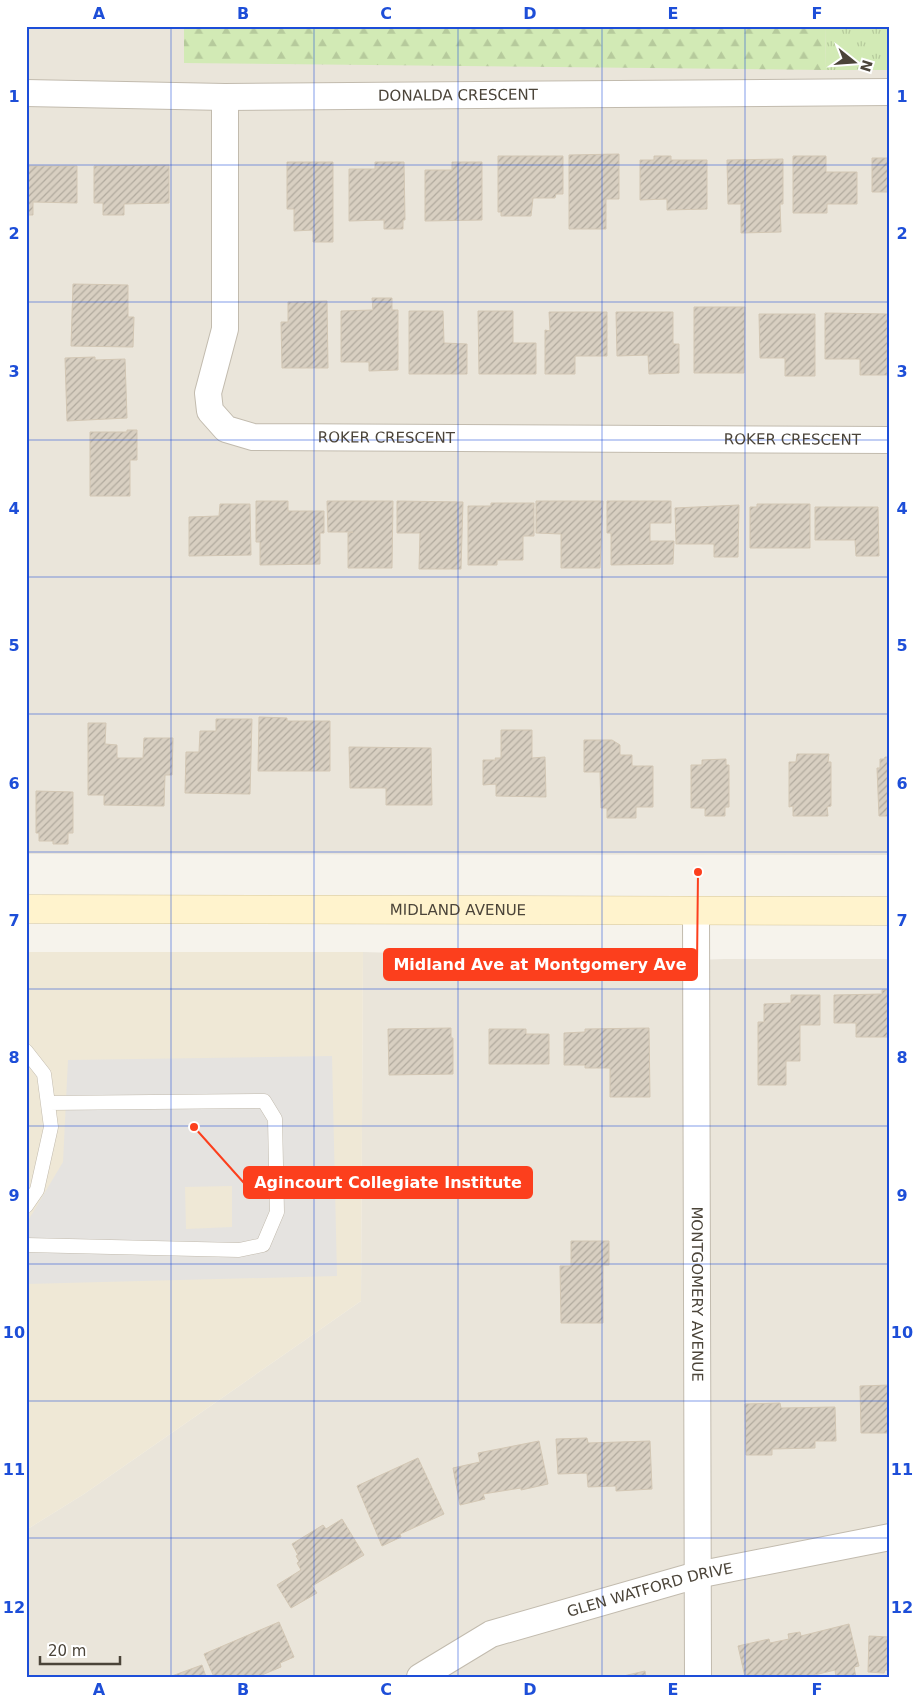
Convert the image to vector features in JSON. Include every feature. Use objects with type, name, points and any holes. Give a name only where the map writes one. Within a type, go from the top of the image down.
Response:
[{"type":"main road","name":"MIDLAND AVENUE","points":[[26,909],[890,912]]},
{"type":"street","name":"DONALDA CRESCENT","points":[[26,93],[225,97],[890,92]]},
{"type":"street","name":"ROKER CRESCENT","points":[[225,97],[225,329],[208,393],[210,411],[226,428],[252,437],[890,440]]},
{"type":"street","name":"MONTGOMERY AVENUE","points":[[696,912],[698,1677]]},
{"type":"street","name":"GLEN WATFORD DRIVE","points":[[420,1677],[491,1634],[697,1575],[890,1537]]},
{"type":"lane","points":[[26,1051],[44,1074],[51,1128],[36,1190],[26,1206]]},
{"type":"lane","points":[[26,1245],[238,1250],[263,1245],[277,1212],[275,1118],[264,1101],[48,1103]]},
{"type":"shaded area","points":[[26,26],[890,26],[890,855],[26,854]]},
{"type":"shaded area","points":[[26,952],[363,952],[361,1301],[84,1494],[26,1530]]},
{"type":"shaded area","points":[[363,952],[672,961],[724,959],[890,959],[890,1677],[26,1677],[26,1530],[84,1494],[361,1301]]},
{"type":"shaded area","points":[[332,1056],[337,1276],[26,1284],[26,1224],[63,1162],[68,1060]],"holes":[[[232,1186],[232,1227],[186,1229],[185,1187]]]},
{"type":"green space","points":[[184,26],[826,26],[825,70],[184,63]]},
{"type":"green space","points":[[826,26],[890,26],[890,70],[825,70]]},
{"type":"building","points":[[619,154],[619,199],[606,199],[606,229],[569,229],[569,155]]},
{"type":"building","points":[[498,156],[563,156],[563,194],[556,194],[555,198],[533,198],[531,216],[501,216],[501,212],[498,212]]},
{"type":"building","points":[[654,156],[671,156],[671,160],[707,160],[707,209],[667,210],[667,199],[640,200],[640,160],[654,160]]},
{"type":"building","points":[[793,156],[826,156],[826,172],[857,172],[857,204],[827,204],[827,213],[793,213]]},
{"type":"building","points":[[872,158],[890,158],[890,192],[872,192]]},
{"type":"building","points":[[783,159],[783,204],[780,204],[781,232],[741,233],[741,204],[728,204],[727,160]]},
{"type":"building","points":[[287,162],[333,162],[333,242],[313,242],[313,230],[294,231],[294,209],[287,209]]},
{"type":"building","points":[[375,162],[404,162],[405,220],[403,220],[403,229],[384,229],[384,220],[349,221],[349,169],[375,169]]},
{"type":"building","points":[[452,162],[482,162],[482,220],[425,221],[425,170],[452,170]]},
{"type":"building","points":[[169,165],[169,203],[124,204],[124,215],[103,215],[103,203],[94,203],[94,166]]},
{"type":"building","points":[[26,166],[77,166],[77,203],[33,202],[33,215],[26,215]]},
{"type":"building","points":[[73,284],[128,285],[128,317],[134,317],[133,347],[71,346]]},
{"type":"building","points":[[372,298],[392,298],[392,310],[398,310],[398,370],[369,371],[369,362],[341,362],[341,311],[373,310]]},
{"type":"building","points":[[327,301],[328,368],[282,368],[281,322],[288,322],[288,302]]},
{"type":"building","points":[[694,307],[745,307],[744,373],[694,373]]},
{"type":"building","points":[[409,311],[443,311],[444,343],[467,344],[467,374],[409,374]]},
{"type":"building","points":[[478,311],[513,311],[513,343],[536,343],[536,374],[479,374]]},
{"type":"building","points":[[549,312],[607,312],[607,356],[575,356],[575,374],[545,374],[545,330],[550,331]]},
{"type":"building","points":[[616,312],[673,312],[673,344],[679,344],[679,373],[649,374],[648,355],[617,356]]},
{"type":"building","points":[[825,313],[888,314],[887,375],[860,375],[860,359],[825,359]]},
{"type":"building","points":[[759,314],[815,314],[815,376],[785,376],[785,358],[760,358]]},
{"type":"building","points":[[95,357],[95,360],[125,359],[127,418],[67,421],[65,358]]},
{"type":"building","points":[[127,430],[137,430],[137,460],[130,460],[130,496],[90,496],[90,432],[127,432]]},
{"type":"building","points":[[256,501],[288,501],[288,511],[324,511],[324,533],[320,533],[320,564],[260,565],[260,542],[256,542]]},
{"type":"building","points":[[327,501],[393,501],[392,568],[348,568],[348,533],[353,532],[328,532]]},
{"type":"building","points":[[397,501],[463,502],[461,569],[419,569],[420,533],[397,533]]},
{"type":"building","points":[[536,501],[603,501],[600,568],[561,568],[561,534],[536,533]]},
{"type":"building","points":[[607,501],[671,501],[671,523],[650,523],[650,541],[674,541],[673,564],[611,565],[611,533],[607,533]]},
{"type":"building","points":[[491,503],[534,503],[534,536],[523,536],[523,560],[497,560],[497,565],[468,565],[468,506],[491,506]]},
{"type":"building","points":[[220,504],[250,504],[251,555],[189,556],[189,517],[219,516]]},
{"type":"building","points":[[757,504],[810,504],[810,548],[750,548],[750,507],[757,507]]},
{"type":"building","points":[[739,505],[738,557],[714,557],[714,544],[676,544],[675,508]]},
{"type":"building","points":[[815,507],[878,507],[879,556],[856,556],[855,540],[815,540]]},
{"type":"building","points":[[259,717],[287,718],[287,721],[330,721],[330,771],[258,771]]},
{"type":"building","points":[[216,719],[252,719],[250,794],[185,793],[186,752],[199,752],[200,731],[216,731]]},
{"type":"building","points":[[88,723],[106,723],[105,744],[117,745],[117,758],[143,758],[144,738],[173,738],[172,775],[165,775],[164,806],[104,805],[104,795],[88,795]]},
{"type":"building","points":[[501,730],[532,730],[532,758],[545,757],[546,797],[496,796],[496,784],[483,785],[483,760],[501,758]]},
{"type":"building","points":[[584,740],[612,740],[620,745],[620,755],[632,755],[632,766],[653,766],[653,807],[636,807],[636,818],[607,818],[607,808],[601,808],[600,772],[584,772]]},
{"type":"building","points":[[349,747],[431,748],[432,805],[386,805],[386,788],[350,788]]},
{"type":"building","points":[[797,754],[829,754],[828,762],[831,762],[831,806],[827,807],[828,816],[793,816],[793,806],[789,807],[789,762],[796,762]]},
{"type":"building","points":[[890,757],[890,816],[879,816],[877,768],[880,768],[880,759]]},
{"type":"building","points":[[726,759],[726,765],[729,765],[729,807],[725,807],[725,816],[705,816],[705,808],[691,808],[691,765],[702,765],[702,760]]},
{"type":"building","points":[[36,791],[73,792],[73,833],[68,833],[68,844],[53,844],[53,841],[39,841],[39,833],[36,833]]},
{"type":"building","points":[[882,990],[890,990],[890,1037],[856,1037],[856,1023],[834,1023],[834,995],[882,994]]},
{"type":"building","points":[[791,995],[820,995],[820,1025],[800,1025],[800,1061],[786,1061],[786,1085],[758,1085],[758,1022],[764,1022],[764,1004],[791,1003]]},
{"type":"building","points":[[451,1028],[451,1038],[453,1038],[453,1074],[389,1075],[388,1029]]},
{"type":"building","points":[[649,1028],[650,1097],[610,1097],[610,1068],[585,1068],[585,1065],[564,1065],[564,1033],[585,1032],[585,1029]]},
{"type":"building","points":[[489,1029],[526,1029],[526,1034],[549,1034],[549,1064],[489,1064]]},
{"type":"building","points":[[571,1241],[609,1241],[609,1265],[603,1265],[603,1323],[561,1323],[560,1266],[571,1266]]},
{"type":"building","points":[[890,1385],[890,1433],[861,1433],[860,1386]]},
{"type":"building","points":[[780,1403],[781,1408],[835,1407],[836,1441],[815,1441],[815,1448],[772,1449],[772,1455],[746,1455],[745,1404]]},
{"type":"building","points":[[587,1438],[588,1443],[650,1441],[652,1489],[616,1491],[616,1486],[588,1487],[587,1473],[558,1474],[556,1439]]},
{"type":"building","points":[[539,1441],[548,1484],[521,1490],[521,1488],[483,1494],[485,1499],[460,1505],[453,1468],[480,1462],[478,1453]]},
{"type":"building","points":[[418,1458],[444,1514],[400,1534],[401,1537],[382,1546],[357,1486]]},
{"type":"building","points":[[342,1519],[364,1555],[312,1586],[317,1593],[291,1608],[277,1585],[301,1570],[297,1563],[299,1561],[296,1556],[298,1555],[292,1544],[323,1525],[326,1529]]},
{"type":"building","points":[[279,1622],[294,1657],[280,1663],[281,1667],[257,1677],[214,1677],[204,1654]]},
{"type":"building","points":[[849,1624],[859,1666],[854,1667],[856,1677],[836,1677],[835,1670],[806,1677],[745,1677],[738,1646],[769,1639],[770,1643],[789,1639],[788,1634],[800,1632],[801,1636]]},
{"type":"building","points":[[869,1636],[890,1637],[890,1672],[885,1670],[884,1673],[868,1672]]},
{"type":"building","points":[[202,1665],[206,1677],[169,1677]]},
{"type":"building","points":[[645,1671],[646,1677],[619,1677]]},
{"type":"place","name":"Midland Ave at Montgomery Ave","points":[[698,872]]},
{"type":"place","name":"Agincourt Collegiate Institute","points":[[194,1127]]}]
